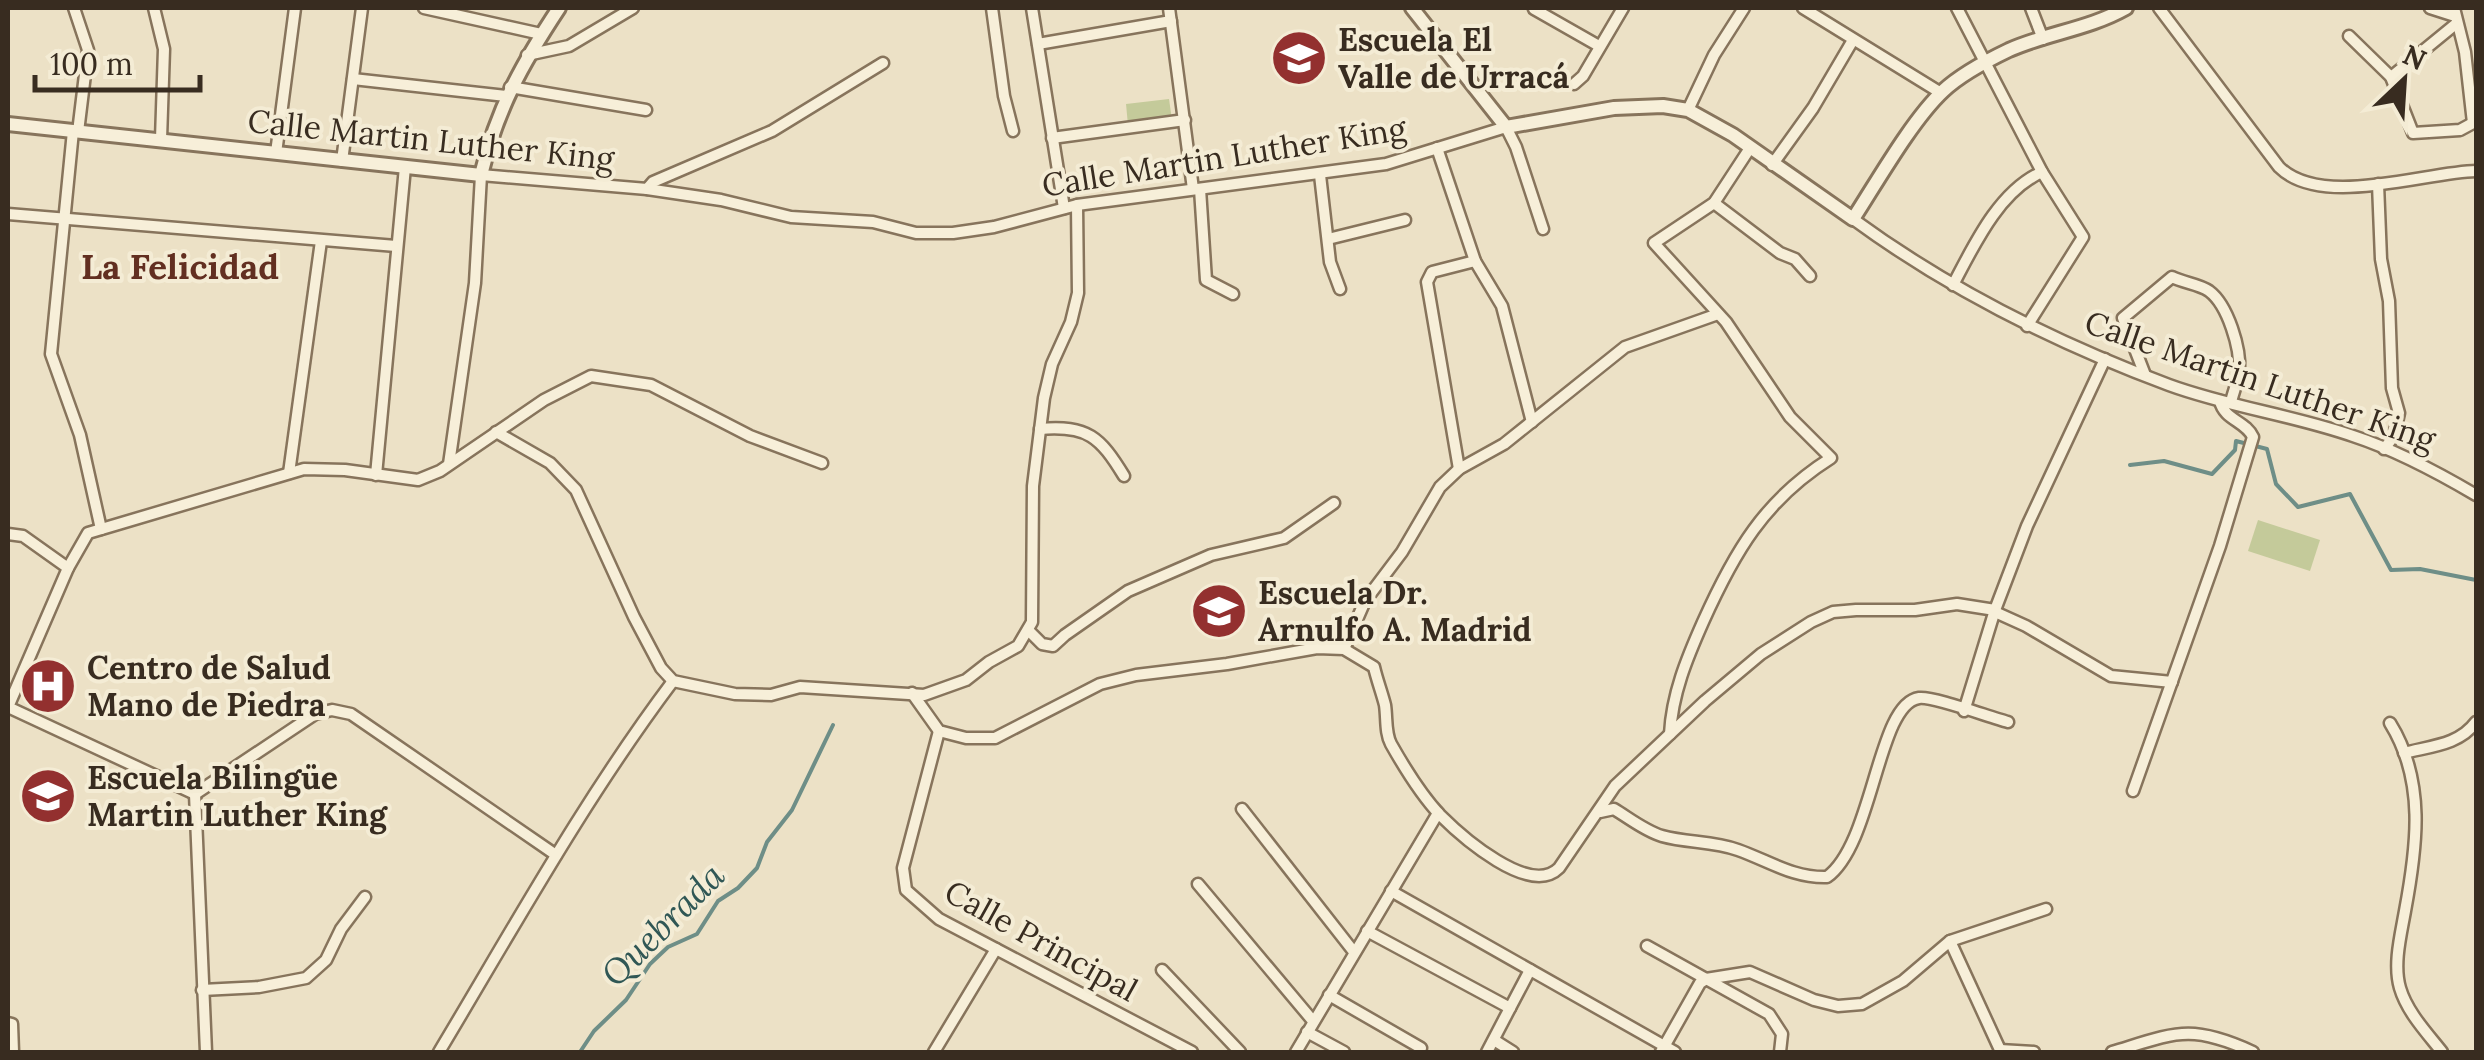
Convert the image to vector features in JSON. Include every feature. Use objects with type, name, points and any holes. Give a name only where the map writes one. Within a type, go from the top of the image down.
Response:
[{"type":"street","points":[[74,8],[88,50],[63,218],[51,354],[80,435],[101,529]]},
{"type":"street","points":[[154,8],[164,49],[162,139]]},
{"type":"street","points":[[276,153],[295,8]]},
{"type":"street","points":[[342,161],[362,8]]},
{"type":"street","points":[[424,8],[541,34]]},
{"type":"street","points":[[449,464],[475,283],[482,175],[491,135],[526,56],[558,8]]},
{"type":"street","points":[[526,56],[570,46],[633,8]]},
{"type":"street","points":[[992,8],[1004,96],[1014,131]]},
{"type":"street","points":[[1032,8],[1064,208]]},
{"type":"street","points":[[1169,8],[1206,280],[1232,294]]},
{"type":"street","points":[[1412,8],[1506,127],[1543,228]]},
{"type":"street","points":[[1534,8],[1599,46]]},
{"type":"street","points":[[1574,84],[1583,76],[1622,8]]},
{"type":"street","points":[[1688,110],[1714,55],[1744,8]]},
{"type":"street","points":[[1803,8],[1940,93]]},
{"type":"street","points":[[1957,8],[2042,172],[2083,236],[2027,326]]},
{"type":"street","points":[[2031,8],[2043,40]]},
{"type":"street","points":[[2160,8],[2284,172],[2300,180],[2334,187],[2411,182],[2476,172]]},
{"type":"street","points":[[2430,8],[2455,16]]},
{"type":"street","points":[[1853,219],[1940,93],[2011,50],[2121,9]]},
{"type":"street","points":[[2391,77],[2455,16]]},
{"type":"street","points":[[2348,36],[2391,77],[2414,133],[2460,130],[2475,123],[2465,52],[2455,16]]},
{"type":"street","points":[[1038,44],[1171,21]]},
{"type":"street","points":[[1772,165],[1814,108],[1852,40]]},
{"type":"street","points":[[647,189],[653,182],[772,131],[883,63]]},
{"type":"street","points":[[353,79],[508,91],[646,110]]},
{"type":"street","name":"Calle Martin Luther King","points":[[8,124],[342,161],[647,189],[721,200],[791,217],[872,222],[916,233],[953,233],[994,228],[1064,208],[1386,164],[1506,127],[1614,108],[1663,106],[1688,110],[1750,148],[1909,260],[2027,326],[2144,375],[2352,436],[2438,473],[2476,496]]},
{"type":"street","points":[[1052,138],[1185,120]]},
{"type":"street","points":[[1436,148],[1474,261],[1502,306],[1532,422]]},
{"type":"street","points":[[1670,735],[1671,712],[1682,675],[1737,551],[1772,508],[1831,458],[1790,417],[1718,314],[1654,243],[1714,203],[1750,148]]},
{"type":"street","points":[[376,475],[404,167]]},
{"type":"street","points":[[1953,285],[2010,194],[2042,172]]},
{"type":"street","points":[[1320,175],[1330,262],[1340,289]]},
{"type":"street","points":[[2378,184],[2382,258],[2389,300],[2392,388],[2399,413],[2394,436],[2384,449]]},
{"type":"street","points":[[1714,203],[1780,254],[1795,259],[1810,276]]},
{"type":"street","points":[[496,432],[550,464],[576,490],[634,617],[661,668],[673,681],[735,694],[771,696],[800,687],[924,695],[966,680],[1018,646],[1028,630],[1034,598],[1033,486],[1052,364],[1071,322],[1078,292],[1077,206]]},
{"type":"street","points":[[8,214],[396,246]]},
{"type":"street","points":[[1328,239],[1406,220]]},
{"type":"street","points":[[289,473],[321,241]]},
{"type":"street","points":[[1459,469],[1427,282],[1432,272],[1474,261]]},
{"type":"street","points":[[2133,791],[2254,437],[2249,428],[2223,410],[2239,372],[2234,332],[2214,296],[2205,288],[2184,284],[2172,276],[2123,318],[2144,375]]},
{"type":"street","points":[[1344,649],[1365,601],[1402,552],[1440,486],[1459,469],[1504,444],[1626,347],[1718,314]]},
{"type":"street","points":[[1964,711],[2027,526],[2106,358]]},
{"type":"street","points":[[195,794],[8,707],[68,568],[88,533],[304,469],[418,480],[449,464],[544,400],[591,376],[651,385],[750,436],[822,463]]},
{"type":"street","points":[[1040,429],[1083,430],[1110,453],[1124,476]]},
{"type":"street","points":[[1028,630],[1042,644],[1054,646],[1128,591],[1211,555],[1284,538],[1334,503]]},
{"type":"street","points":[[8,534],[23,536],[68,568]]},
{"type":"street","points":[[912,693],[938,731],[966,738],[995,738],[1100,684],[1317,648],[1344,649],[1374,667],[1386,708],[1389,740],[1438,813],[1474,845],[1508,866],[1539,878],[1559,868],[1615,786],[1670,735],[1761,654],[1833,612],[1915,610],[1957,604],[1995,611],[2111,676],[2172,682]]},
{"type":"street","points":[[439,1052],[556,856],[633,734],[673,681]]},
{"type":"street","points":[[1596,814],[1614,809],[1656,834],[1735,848],[1782,870],[1809,878],[1827,877],[1843,862],[1860,828],[1882,752],[1901,710],[1914,698],[1932,698],[2008,722]]},
{"type":"street","points":[[195,794],[314,714],[323,710],[342,711],[376,730],[556,856]]},
{"type":"street","points":[[2404,752],[2452,742],[2470,731],[2476,722]]},
{"type":"street","points":[[2390,723],[2404,752],[2418,814],[2399,946],[2399,984],[2407,1004],[2442,1052]]},
{"type":"street","name":"Calle Principal","points":[[938,731],[902,868],[906,890],[939,918],[1192,1052]]},
{"type":"street","points":[[195,794],[206,1052]]},
{"type":"street","points":[[1242,809],[1354,952]]},
{"type":"street","points":[[1296,1052],[1438,813]]},
{"type":"street","points":[[1198,884],[1310,1027],[1344,1052]]},
{"type":"street","points":[[1391,891],[1666,1050],[1700,983],[1706,979],[1750,972],[1814,1000],[1838,1006],[1862,1004],[1904,981],[1950,941],[2046,909]]},
{"type":"street","points":[[202,990],[259,988],[306,978],[326,960],[341,928],[364,897]]},
{"type":"street","points":[[1368,931],[1510,1008]]},
{"type":"street","points":[[1950,941],[2000,1051],[2034,1052]]},
{"type":"street","points":[[1647,946],[1769,1014],[1782,1034],[1780,1052]]},
{"type":"street","points":[[934,1052],[996,949]]},
{"type":"street","points":[[1162,970],[1240,1052]]},
{"type":"street","points":[[1487,1052],[1530,970]]},
{"type":"street","points":[[1329,995],[1421,1048]]},
{"type":"street","points":[[8,1023],[12,1024],[13,1052]]},
{"type":"street","points":[[2112,1052],[2188,1032],[2213,1036],[2253,1052]]},
{"type":"street","points":[[1494,1040],[1513,1052]]},
{"type":"green space","points":[[1169,99],[1172,120],[1128,125],[1126,104]]},
{"type":"green space","points":[[2258,520],[2320,540],[2310,571],[2248,551]]},
{"type":"waterway","points":[[2130,465],[2164,461],[2212,474],[2235,450],[2236,441],[2267,449],[2276,484],[2298,507],[2350,494],[2391,570],[2420,569],[2476,580]]},
{"type":"waterway","name":"Quebrada","points":[[580,1052],[594,1031],[626,1000],[650,964],[668,947],[697,934],[718,901],[757,868],[767,842],[792,810],[833,725]]},
{"type":"place","name":"Escuela El Valle de Urracá","points":[[1299,58]]},
{"type":"place","name":"Escuela Dr. Arnulfo A. Madrid","points":[[1219,611]]},
{"type":"place","name":"Centro de Salud Mano de Piedra","points":[[48,686]]},
{"type":"place","name":"Escuela Bilingüe Martin Luther King","points":[[48,796]]},
{"type":"district","name":"La Felicidad","points":[[180,267]]}]
